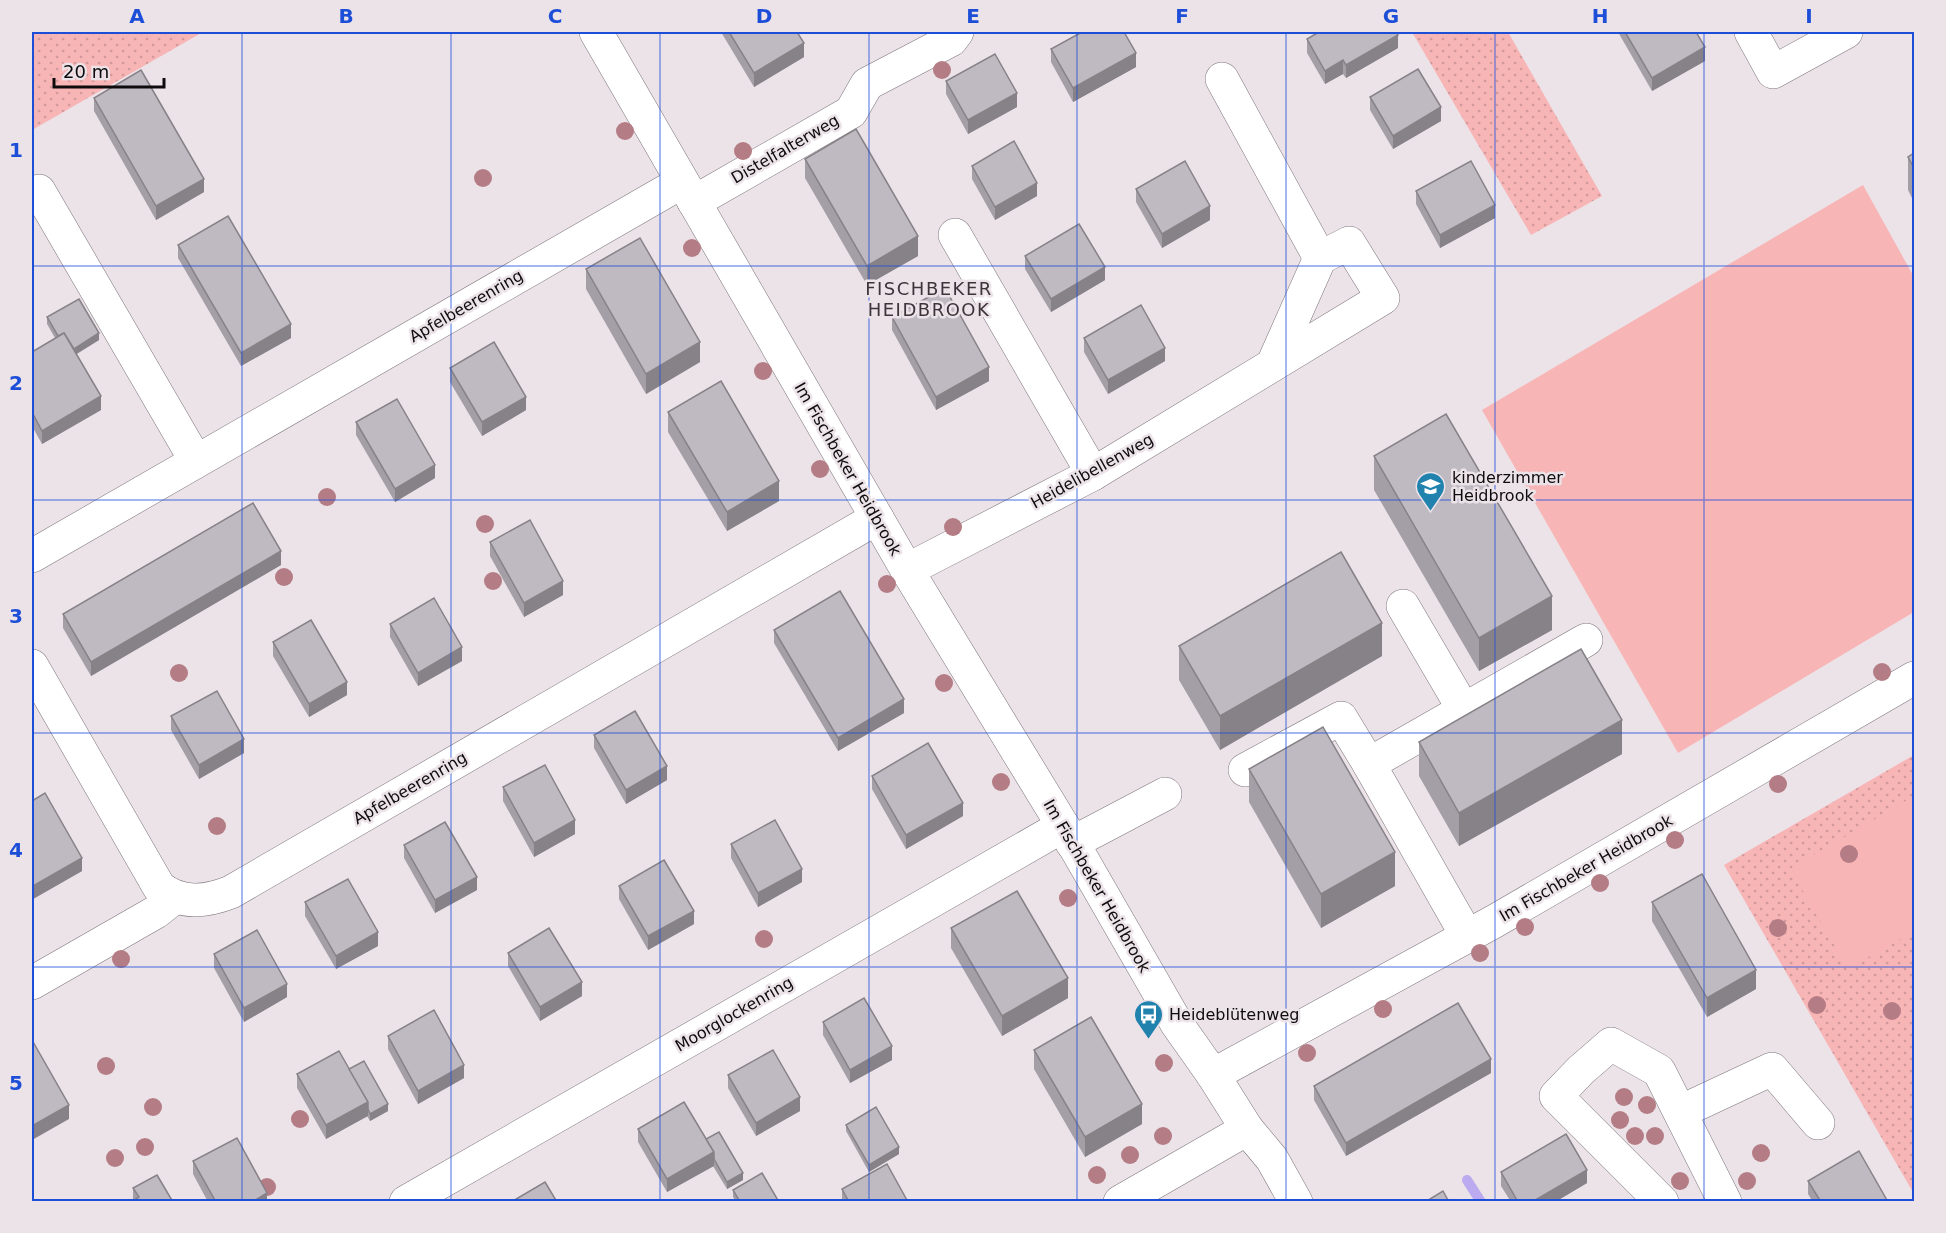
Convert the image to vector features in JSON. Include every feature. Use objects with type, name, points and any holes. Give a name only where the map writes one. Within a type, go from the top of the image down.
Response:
[{"type":"street","name":"Im Fischbeker Heidbrook","points":[[596,32],[907,570],[1067,834],[1177,1024],[1213,1075],[1467,936],[1914,678]]},
{"type":"street","name":"Distelfalterweg","points":[[688,192],[851,112],[867,84],[951,40],[957,32]]},
{"type":"street","points":[[1750,32],[1773,72],[1846,32]]},
{"type":"street","points":[[1222,79],[1320,258],[1273,364]]},
{"type":"street","points":[[39,192],[196,461]]},
{"type":"street","name":"Apfelbeerenring","points":[[32,556],[196,461],[688,192]]},
{"type":"street","points":[[955,235],[1093,474]]},
{"type":"street","name":"Heidelibellenweg","points":[[907,570],[1093,474],[1383,298],[1349,243],[1320,258]]},
{"type":"street","name":"Apfelbeerenring","points":[[175,897],[194,901],[213,899],[231,892],[877,518]]},
{"type":"street","points":[[1403,606],[1464,710]]},
{"type":"street","points":[[1369,764],[1586,640]]},
{"type":"street","points":[[32,666],[153,879],[165,892],[175,897],[156,912],[32,983]]},
{"type":"street","points":[[1245,770],[1341,718],[1467,936]]},
{"type":"street","name":"Moorglockenring","points":[[406,1202],[1067,834],[1165,794]]},
{"type":"street","points":[[1662,1202],[1556,1096],[1611,1044],[1659,1071],[1725,1202]]},
{"type":"street","points":[[1680,1112],[1772,1069],[1818,1123]]},
{"type":"street","points":[[1213,1075],[1247,1129],[1272,1159],[1296,1202]]},
{"type":"street","points":[[1120,1202],[1247,1129]]},
{"type":"shaded area","points":[[32,32],[203,32],[32,130]]},
{"type":"shaded area","points":[[1412,32],[1508,32],[1602,196],[1531,235]]},
{"type":"shaded area","points":[[1863,185],[1914,277],[1914,612],[1678,753],[1482,410]]},
{"type":"shaded area","points":[[1914,755],[1914,1194],[1724,865]]},
{"type":"shaded area","points":[[1914,796],[1914,931],[1848,969],[1790,869]]},
{"type":"building","points":[[729,32],[797,32],[804,43],[754,73]]},
{"type":"building","points":[[1082,32],[1124,32],[1136,53],[1073,88],[1051,49]]},
{"type":"building","points":[[1319,32],[1396,32],[1398,35],[1346,65],[1343,60],[1325,71],[1307,39]]},
{"type":"building","points":[[1625,32],[1696,32],[1705,47],[1652,78]]},
{"type":"building","points":[[995,54],[1017,93],[968,120],[946,81]]},
{"type":"building","points":[[1418,69],[1441,107],[1393,136],[1370,97]]},
{"type":"building","points":[[141,70],[204,179],[156,206],[94,98]]},
{"type":"building","points":[[856,129],[918,236],[867,266],[805,159]]},
{"type":"building","points":[[1014,141],[1037,183],[995,207],[972,166]]},
{"type":"building","points":[[1914,153],[1914,168],[1908,157]]},
{"type":"building","points":[[1185,161],[1210,206],[1162,234],[1136,189]]},
{"type":"building","points":[[1471,161],[1495,205],[1440,235],[1416,191]]},
{"type":"building","points":[[228,216],[291,324],[241,353],[178,245]]},
{"type":"building","points":[[1079,224],[1105,267],[1051,299],[1025,256]]},
{"type":"building","points":[[640,238],[700,342],[646,374],[586,269]]},
{"type":"building","points":[[945,288],[989,367],[936,397],[892,317]]},
{"type":"building","points":[[79,299],[99,333],[74,349],[64,333],[58,336],[47,317]]},
{"type":"building","points":[[1141,305],[1165,348],[1108,380],[1084,338]]},
{"type":"building","points":[[64,333],[101,396],[42,431],[32,412],[32,352]]},
{"type":"building","points":[[494,342],[526,397],[482,422],[450,368]]},
{"type":"building","points":[[721,381],[779,481],[727,512],[668,412]]},
{"type":"building","points":[[397,399],[435,465],[395,489],[356,422]]},
{"type":"building","points":[[1446,414],[1552,596],[1479,638],[1374,456]]},
{"type":"building","points":[[253,503],[281,551],[91,662],[63,614]]},
{"type":"building","points":[[530,520],[563,581],[524,603],[490,542]]},
{"type":"building","points":[[1341,552],[1382,623],[1220,716],[1179,646]]},
{"type":"building","points":[[840,591],[904,699],[838,738],[774,630]]},
{"type":"building","points":[[434,598],[462,647],[418,673],[390,624]]},
{"type":"building","points":[[311,620],[347,682],[309,704],[273,642]]},
{"type":"building","points":[[1581,649],[1622,720],[1459,813],[1419,742]]},
{"type":"building","points":[[217,691],[244,739],[199,765],[171,716]]},
{"type":"building","points":[[635,711],[667,766],[626,790],[594,735]]},
{"type":"building","points":[[1323,727],[1395,852],[1321,894],[1249,769]]},
{"type":"building","points":[[928,743],[963,803],[906,835],[872,776]]},
{"type":"building","points":[[545,765],[575,820],[534,843],[503,787]]},
{"type":"building","points":[[45,793],[82,858],[33,886],[32,801]]},
{"type":"building","points":[[775,820],[802,869],[758,893],[731,844]]},
{"type":"building","points":[[445,822],[477,877],[435,900],[404,845]]},
{"type":"building","points":[[664,860],[694,911],[648,936],[619,886]]},
{"type":"building","points":[[1702,874],[1756,970],[1707,998],[1652,902]]},
{"type":"building","points":[[348,879],[378,932],[336,956],[305,902]]},
{"type":"building","points":[[1017,891],[1068,978],[1002,1016],[951,928]]},
{"type":"building","points":[[549,928],[582,982],[540,1007],[508,953]]},
{"type":"building","points":[[257,930],[287,984],[244,1008],[214,954]]},
{"type":"building","points":[[864,998],[892,1046],[850,1070],[823,1022]]},
{"type":"building","points":[[1458,1003],[1491,1059],[1346,1143],[1314,1086]]},
{"type":"building","points":[[434,1010],[464,1065],[418,1091],[388,1036]]},
{"type":"building","points":[[1091,1017],[1142,1104],[1085,1137],[1034,1050]]},
{"type":"building","points":[[32,1040],[69,1105],[32,1126]]},
{"type":"building","points":[[773,1050],[800,1097],[756,1123],[728,1075]]},
{"type":"building","points":[[339,1051],[368,1102],[326,1125],[297,1074]]},
{"type":"building","points":[[364,1061],[388,1104],[370,1114],[368,1102],[349,1069]]},
{"type":"building","points":[[684,1102],[714,1152],[667,1179],[638,1129]]},
{"type":"building","points":[[876,1107],[899,1147],[869,1165],[846,1125]]},
{"type":"building","points":[[719,1132],[743,1173],[727,1182],[706,1139]]},
{"type":"building","points":[[1566,1134],[1587,1170],[1532,1202],[1518,1202],[1501,1172]]},
{"type":"building","points":[[237,1138],[267,1193],[252,1202],[216,1202],[193,1161]]},
{"type":"building","points":[[1859,1151],[1888,1202],[1821,1202],[1808,1181]]},
{"type":"building","points":[[887,1164],[908,1202],[849,1202],[842,1189]]},
{"type":"building","points":[[762,1173],[779,1202],[740,1202],[733,1190]]},
{"type":"building","points":[[157,1175],[173,1202],[131,1202],[139,1197],[133,1188]]},
{"type":"building","points":[[545,1182],[557,1202],[511,1202]]},
{"type":"building","points":[[1443,1191],[1449,1202],[1425,1202]]},
{"type":"waterway","points":[[1467,1180],[1481,1202]]},
{"type":"place","name":"kinderzimmer Heidbrook","points":[[1431,512]]},
{"type":"place","name":"Heideblütenweg","points":[[1148,1040]]},
{"type":"district","name":"FISCHBEKER HEIDBROOK","points":[[929,298]]}]
